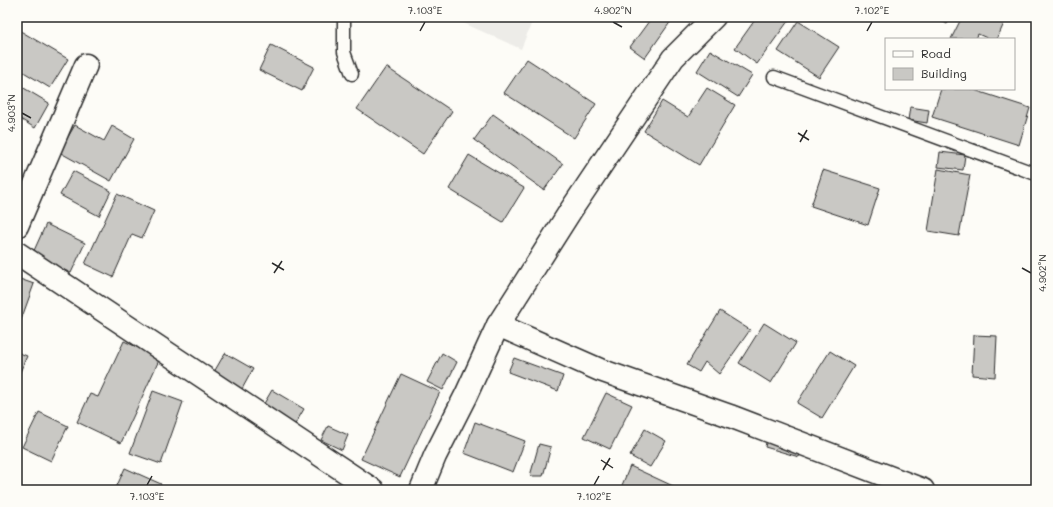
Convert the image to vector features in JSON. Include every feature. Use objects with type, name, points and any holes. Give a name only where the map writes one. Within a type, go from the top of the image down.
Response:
[{"type":"street","points":[[421,490],[435,456],[466,395],[498,325],[571,210],[673,58],[714,17]]},
{"type":"street","points":[[17,226],[86,65]]},
{"type":"street","points":[[17,253],[373,490]]},
{"type":"street","points":[[498,325],[600,370],[730,416],[923,490]]},
{"type":"lane","points":[[344,17],[344,52],[352,74]]},
{"type":"lane","points":[[774,77],[1036,174]]},
{"type":"shaded area","points":[[450,17],[534,17],[521,49]]},
{"type":"building","points":[[652,17],[666,17],[671,21],[645,58],[630,47]]},
{"type":"building","points":[[757,17],[791,17],[757,64],[735,48]]},
{"type":"building","points":[[935,17],[952,17],[947,24]]},
{"type":"building","points":[[962,17],[996,17],[1005,21],[997,38],[987,38],[978,34],[976,38],[952,38]]},
{"type":"building","points":[[798,21],[839,47],[819,77],[778,51]]},
{"type":"building","points":[[17,29],[68,59],[50,88],[17,68]]},
{"type":"building","points":[[271,45],[314,67],[302,91],[259,70]]},
{"type":"building","points":[[710,50],[752,75],[738,97],[697,71]]},
{"type":"building","points":[[527,59],[596,104],[574,138],[504,93]]},
{"type":"building","points":[[386,67],[452,111],[423,154],[357,109]]},
{"type":"building","points":[[17,84],[49,103],[35,128],[17,117]]},
{"type":"building","points":[[707,88],[735,105],[699,165],[644,131],[662,101],[688,117]]},
{"type":"building","points":[[941,90],[974,90],[1030,108],[1019,145],[932,117]]},
{"type":"building","points":[[910,107],[929,110],[927,123],[908,120]]},
{"type":"building","points":[[493,114],[563,164],[544,190],[474,140]]},
{"type":"building","points":[[75,125],[104,141],[112,126],[134,139],[111,181],[59,152]]},
{"type":"building","points":[[940,152],[965,155],[963,170],[938,167]]},
{"type":"building","points":[[469,155],[524,188],[503,222],[449,189]]},
{"type":"building","points":[[938,169],[970,175],[959,236],[928,231]]},
{"type":"building","points":[[823,170],[880,188],[868,225],[811,206]]},
{"type":"building","points":[[73,171],[111,191],[99,216],[60,195]]},
{"type":"building","points":[[117,194],[154,211],[142,238],[132,234],[113,277],[85,264]]},
{"type":"building","points":[[46,224],[85,243],[71,273],[32,255]]},
{"type":"building","points":[[17,278],[34,284],[17,331]]},
{"type":"building","points":[[720,311],[750,330],[719,374],[705,362],[699,372],[687,365]]},
{"type":"building","points":[[764,323],[796,343],[771,383],[739,363]]},
{"type":"building","points":[[974,335],[997,336],[995,377],[972,375]]},
{"type":"building","points":[[124,341],[160,358],[121,443],[77,422],[90,394],[98,397]]},
{"type":"building","points":[[830,351],[854,366],[822,418],[797,403]]},
{"type":"building","points":[[17,352],[27,356],[17,379]]},
{"type":"building","points":[[225,353],[253,369],[242,389],[214,372]]},
{"type":"building","points":[[442,353],[457,362],[443,390],[427,382]]},
{"type":"building","points":[[514,358],[563,376],[558,391],[508,372]]},
{"type":"building","points":[[401,374],[440,392],[400,477],[361,459]]},
{"type":"building","points":[[272,390],[304,409],[294,426],[262,407]]},
{"type":"building","points":[[153,391],[183,402],[161,464],[130,453]]},
{"type":"building","points":[[606,393],[632,405],[610,449],[584,437]]},
{"type":"building","points":[[39,412],[68,426],[51,461],[22,447]]},
{"type":"building","points":[[475,422],[525,441],[513,472],[464,453]]},
{"type":"building","points":[[328,426],[348,435],[342,450],[321,440]]},
{"type":"building","points":[[645,429],[666,441],[650,467],[630,456]]},
{"type":"building","points":[[767,438],[802,448],[799,457],[765,447]]},
{"type":"building","points":[[539,444],[551,447],[543,476],[530,476]]},
{"type":"building","points":[[630,466],[673,486],[671,490],[620,490]]},
{"type":"building","points":[[125,468],[161,484],[158,490],[115,490]]}]
